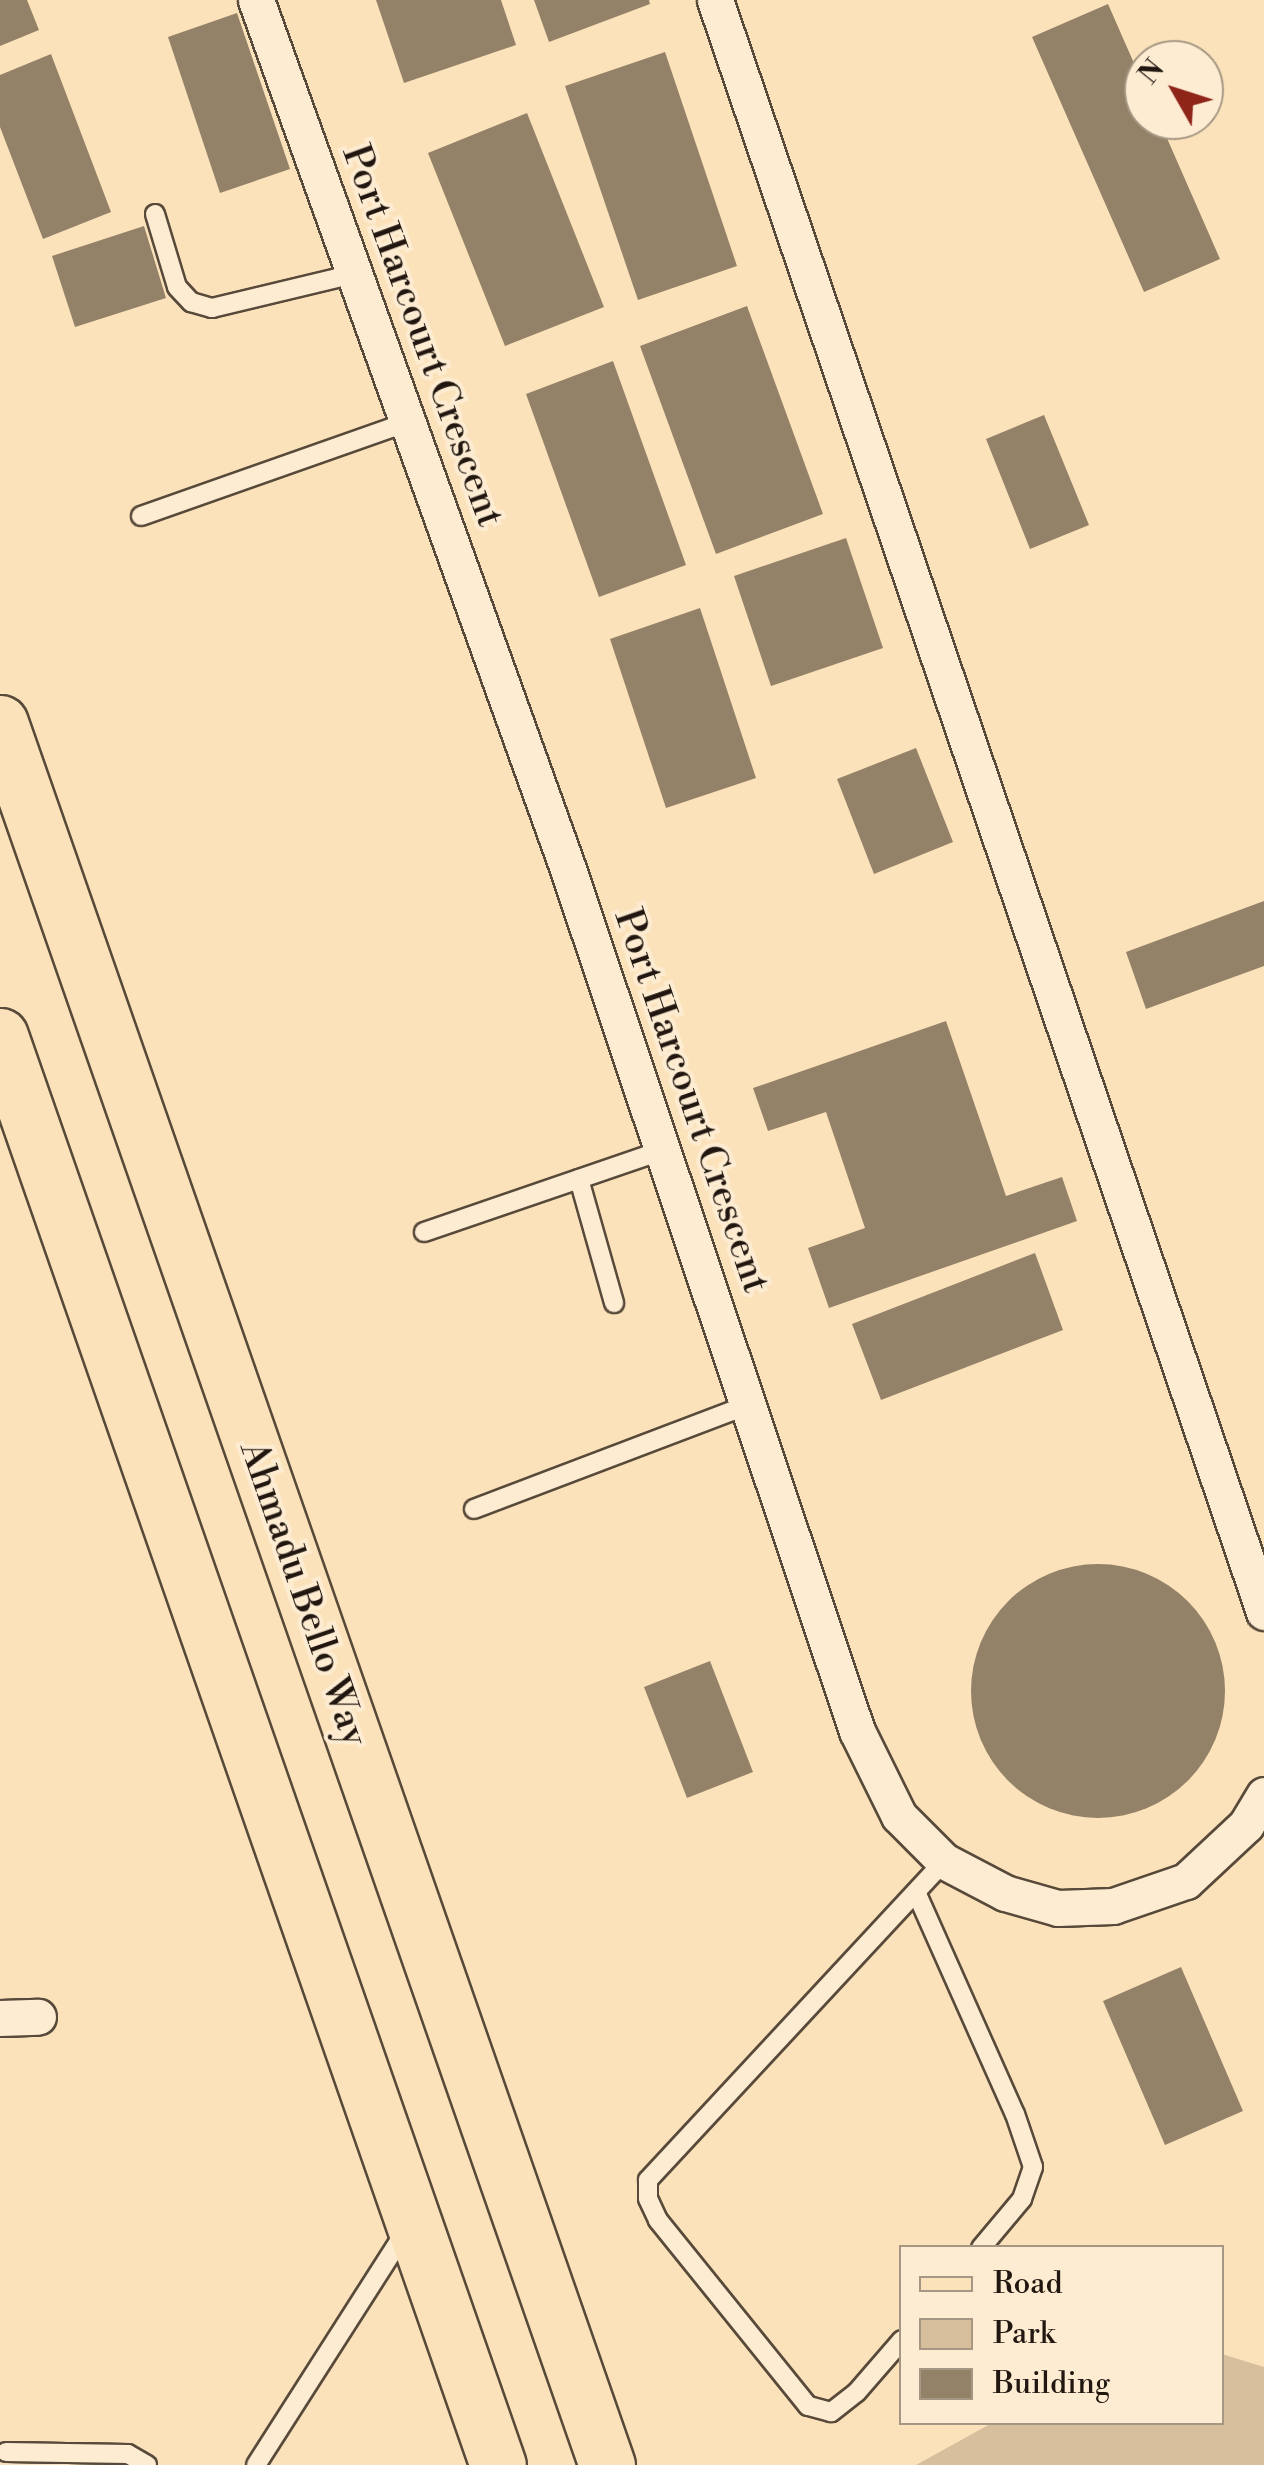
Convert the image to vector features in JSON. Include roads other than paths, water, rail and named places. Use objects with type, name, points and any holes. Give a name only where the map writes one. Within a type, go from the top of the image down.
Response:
[{"type":"main road","name":"Ahmadu Bello Way","points":[[0,723],[607,2465]]},
{"type":"main road","points":[[0,1036],[498,2465]]},
{"type":"street","name":"Port Harcourt Crescent","points":[[256,0],[569,872],[858,1731],[899,1816],[944,1861],[1005,1894],[1058,1908],[1113,1906],[1186,1881],[1260,1810]]},
{"type":"street","points":[[716,0],[1264,1612]]},
{"type":"street","points":[[0,2018],[38,2017]]},
{"type":"lane","points":[[155,214],[176,287],[191,302],[212,308],[354,274]]},
{"type":"lane","points":[[142,516],[408,422]]},
{"type":"lane","points":[[424,1232],[663,1150]]},
{"type":"lane","points":[[579,1179],[614,1304]]},
{"type":"lane","points":[[474,1510],[748,1406]]},
{"type":"lane","points":[[899,2344],[858,2392],[831,2412],[808,2406],[658,2220],[648,2200],[648,2180],[944,1861]]},
{"type":"lane","points":[[916,1892],[1016,2114],[1033,2167],[1022,2199],[984,2245]]},
{"type":"lane","points":[[256,2465],[412,2219]]},
{"type":"lane","points":[[6,2452],[128,2454],[147,2465]]}]
